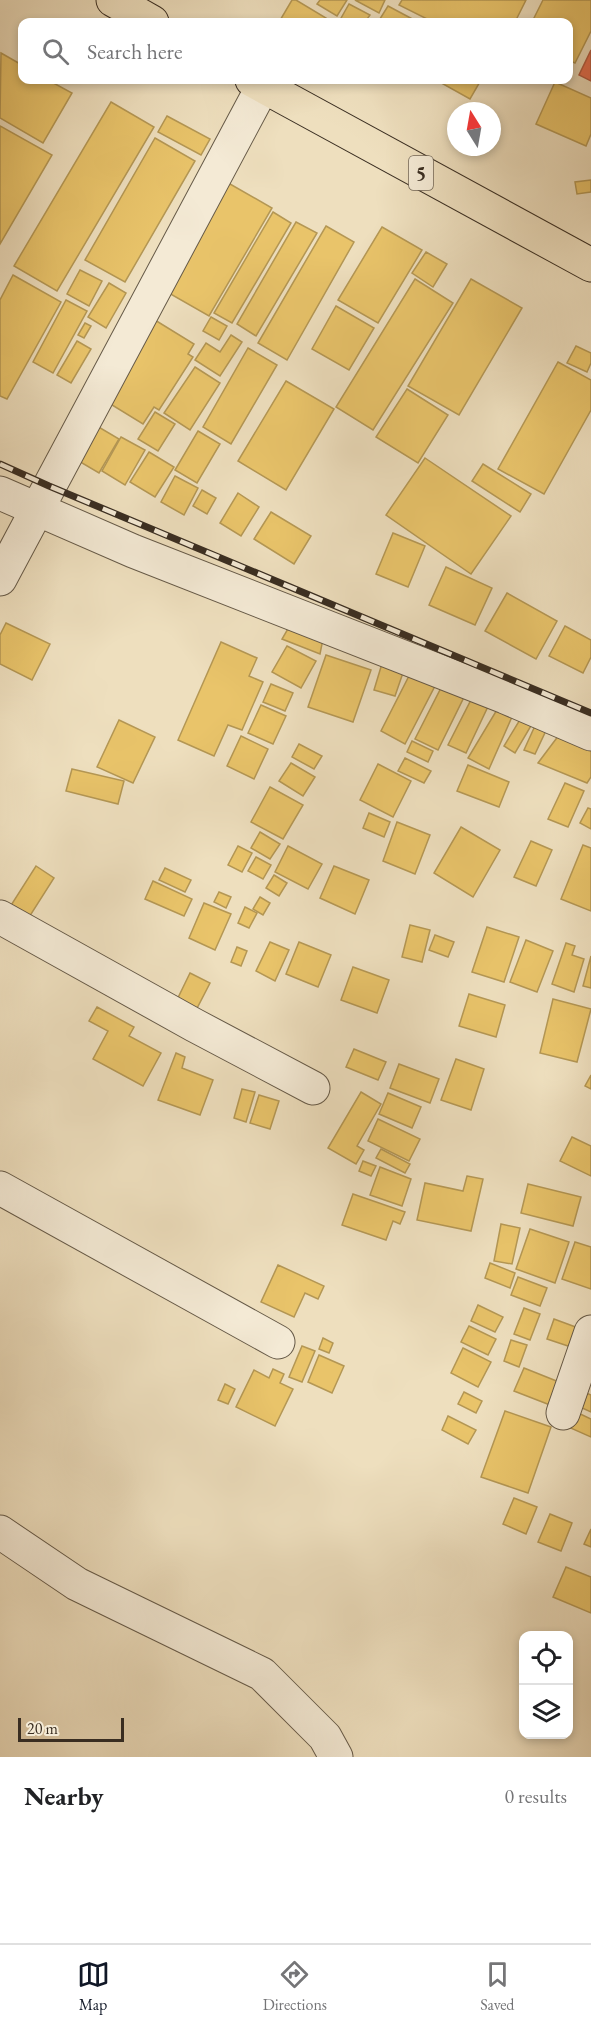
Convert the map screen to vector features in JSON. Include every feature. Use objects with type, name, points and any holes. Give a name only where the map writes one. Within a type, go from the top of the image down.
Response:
[{"type":"highway","points":[[113,0],[145,18]]},
{"type":"highway","name":"5","points":[[259,84],[591,265]]},
{"type":"street","points":[[0,579],[256,84]]},
{"type":"street","points":[[0,493],[133,551],[505,697],[591,734]]},
{"type":"street","points":[[0,917],[313,1088]]},
{"type":"street","points":[[0,1188],[278,1342]]},
{"type":"street","points":[[563,1413],[591,1332]]},
{"type":"street","points":[[0,1532],[77,1584],[262,1674],[325,1737],[336,1757]]},
{"type":"building: Homes","points":[[292,0],[296,0],[326,18],[281,18]]},
{"type":"building: Homes","points":[[320,0],[347,0],[337,16],[317,4]]},
{"type":"building: Homes","points":[[355,0],[385,0],[379,13]]},
{"type":"building: Homes","points":[[402,0],[526,0],[517,18],[425,18],[399,5]]},
{"type":"building: Homes","points":[[543,0],[591,0],[591,31],[575,63],[573,62],[573,18],[534,18]]},
{"type":"building: Homes","points":[[349,4],[370,15],[368,18],[341,18]]},
{"type":"building: Homes","points":[[388,6],[410,18],[380,18]]},
{"type":"building: Homes","points":[[1,53],[18,63],[18,84],[55,84],[72,93],[43,143],[0,118]]},
{"type":"building: Homes","points":[[443,84],[479,84],[470,99]]},
{"type":"building: Homes","points":[[554,84],[560,84],[591,98],[591,134],[586,146],[536,124]]},
{"type":"building: Homes","points":[[111,102],[154,127],[57,291],[14,266]]},
{"type":"building: Homes","points":[[167,116],[210,139],[201,155],[158,132]]},
{"type":"building: Homes","points":[[0,126],[52,155],[0,244]]},
{"type":"building: Homes","points":[[155,138],[195,161],[125,282],[85,260]]},
{"type":"building: Homes","points":[[223,180],[272,208],[209,316],[160,288]]},
{"type":"building: Homes","points":[[591,180],[591,192],[577,194],[575,182]]},
{"type":"building: Homes","points":[[273,212],[291,223],[232,323],[214,313]]},
{"type":"building: Homes","points":[[296,222],[317,233],[256,336],[237,324]]},
{"type":"building: Homes","points":[[326,226],[354,242],[287,360],[258,343]]},
{"type":"building: Homes","points":[[382,227],[422,250],[378,323],[338,300]]},
{"type":"building: Homes","points":[[426,252],[447,264],[433,287],[412,273]]},
{"type":"building: Homes","points":[[80,270],[102,281],[89,306],[67,294]]},
{"type":"building: Homes","points":[[13,275],[61,302],[7,399],[0,396],[0,300]]},
{"type":"building: Homes","points":[[415,279],[453,303],[373,430],[336,407]]},
{"type":"building: Homes","points":[[471,279],[522,308],[459,415],[408,386]]},
{"type":"building: Homes","points":[[109,283],[126,293],[106,328],[88,317]]},
{"type":"building: Homes","points":[[66,300],[87,311],[53,373],[33,362]]},
{"type":"building: Homes","points":[[336,306],[374,328],[349,370],[312,349]]},
{"type":"building: Homes","points":[[150,317],[194,344],[188,354],[193,357],[159,410],[154,407],[143,424],[99,397]]},
{"type":"building: Homes","points":[[211,317],[227,326],[219,340],[203,331]]},
{"type":"building: Homes","points":[[85,323],[91,326],[84,338],[78,335]]},
{"type":"building: Homes","points":[[231,335],[242,342],[220,376],[195,360],[206,343],[220,352]]},
{"type":"building: Homes","points":[[77,341],[91,349],[71,383],[57,375]]},
{"type":"building: Homes","points":[[576,346],[591,353],[591,363],[587,372],[567,363]]},
{"type":"building: Homes","points":[[248,348],[277,365],[231,444],[203,427]]},
{"type":"building: Homes","points":[[558,362],[591,380],[591,410],[544,494],[498,469]]},
{"type":"building: Homes","points":[[195,367],[220,383],[190,430],[164,413]]},
{"type":"building: Homes","points":[[286,381],[334,409],[286,490],[238,461]]},
{"type":"building: Homes","points":[[407,389],[448,415],[418,463],[376,437]]},
{"type":"building: Homes","points":[[155,412],[175,424],[158,451],[138,439]]},
{"type":"building: Homes","points":[[80,416],[119,439],[99,473],[60,450]]},
{"type":"building: Homes","points":[[198,431],[220,444],[197,483],[175,470]]},
{"type":"building: Homes","points":[[121,437],[145,450],[125,485],[102,471]]},
{"type":"building: Homes","points":[[149,452],[174,467],[155,497],[130,482]]},
{"type":"building: Homes","points":[[425,458],[511,516],[471,574],[386,515]]},
{"type":"building: Homes","points":[[483,464],[531,494],[520,512],[472,481]]},
{"type":"building: Homes","points":[[175,476],[198,488],[184,515],[161,502]]},
{"type":"building: Homes","points":[[202,490],[216,498],[207,514],[193,506]]},
{"type":"building: Homes","points":[[238,493],[259,507],[241,536],[220,523]]},
{"type":"building: Homes","points":[[271,512],[311,536],[294,564],[254,539]]},
{"type":"building: Homes","points":[[393,533],[425,546],[408,587],[376,574]]},
{"type":"building: Homes","points":[[446,567],[492,588],[475,625],[429,605]]},
{"type":"building: Homes","points":[[507,593],[557,621],[536,659],[485,631]]},
{"type":"building: Homes","points":[[293,620],[324,634],[320,654],[282,639]]},
{"type":"building: Homes","points":[[6,623],[50,644],[32,680],[0,664],[0,635]]},
{"type":"building: Homes","points":[[565,626],[591,640],[591,657],[583,673],[549,656]]},
{"type":"building: Homes","points":[[221,642],[257,658],[249,676],[263,682],[242,730],[228,725],[214,756],[178,740]]},
{"type":"building: Homes","points":[[287,646],[316,661],[301,688],[272,672]]},
{"type":"building: Homes","points":[[326,655],[371,670],[353,722],[308,707]]},
{"type":"building: Homes","points":[[384,657],[406,664],[395,696],[374,690]]},
{"type":"building: Homes","points":[[411,672],[436,684],[405,744],[381,731]]},
{"type":"building: Homes","points":[[446,678],[468,689],[438,750],[415,739]]},
{"type":"building: Homes","points":[[271,684],[293,693],[285,711],[263,702]]},
{"type":"building: Homes","points":[[476,690],[492,698],[466,753],[448,745]]},
{"type":"building: Homes","points":[[501,703],[515,710],[489,769],[468,758]]},
{"type":"building: Homes","points":[[261,705],[286,716],[273,744],[248,733]]},
{"type":"building: Homes","points":[[524,713],[535,719],[515,753],[504,746]]},
{"type":"building: Homes","points":[[539,717],[550,722],[535,754],[524,750]]},
{"type":"building: Homes","points":[[119,720],[155,737],[133,783],[97,767]]},
{"type":"building: Homes","points":[[562,731],[591,744],[591,777],[587,783],[538,763]]},
{"type":"building: Homes","points":[[241,736],[268,749],[254,779],[227,766]]},
{"type":"building: Homes","points":[[412,741],[433,751],[428,762],[407,752]]},
{"type":"building: Homes","points":[[299,744],[322,756],[314,769],[292,757]]},
{"type":"building: Homes","points":[[405,758],[431,771],[424,783],[398,771]]},
{"type":"building: Homes","points":[[291,763],[315,777],[303,796],[279,781]]},
{"type":"building: Homes","points":[[378,764],[411,781],[393,817],[360,800]]},
{"type":"building: Homes","points":[[468,765],[509,782],[499,807],[457,791]]},
{"type":"building: Homes","points":[[72,769],[124,781],[118,804],[66,791]]},
{"type":"building: Homes","points":[[565,783],[584,791],[568,827],[548,819]]},
{"type":"building: Homes","points":[[270,787],[303,805],[283,839],[251,822]]},
{"type":"building: Homes","points":[[588,808],[591,809],[591,829],[580,823]]},
{"type":"building: Homes","points":[[369,813],[390,822],[384,837],[363,828]]},
{"type":"building: Homes","points":[[397,822],[430,835],[415,874],[383,861]]},
{"type":"building: Homes","points":[[461,827],[500,850],[473,897],[434,873]]},
{"type":"building: Homes","points":[[260,832],[280,844],[270,859],[251,848]]},
{"type":"building: Homes","points":[[531,841],[552,850],[536,886],[514,877]]},
{"type":"building: Homes","points":[[583,845],[591,848],[591,911],[561,899]]},
{"type":"building: Homes","points":[[238,846],[252,853],[242,872],[228,865]]},
{"type":"building: Homes","points":[[288,846],[322,864],[308,889],[275,872]]},
{"type":"building: Homes","points":[[256,857],[271,865],[263,879],[248,871]]},
{"type":"building: Homes","points":[[36,866],[54,878],[26,922],[8,910]]},
{"type":"building: Homes","points":[[334,866],[369,880],[355,914],[320,898]]},
{"type":"building: Homes","points":[[165,868],[191,880],[185,892],[159,880]]},
{"type":"building: Homes","points":[[274,875],[287,883],[279,896],[266,888]]},
{"type":"building: Homes","points":[[153,881],[192,899],[184,916],[145,899]]},
{"type":"building: Homes","points":[[219,892],[231,897],[226,908],[214,902]]},
{"type":"building: Homes","points":[[260,897],[270,903],[263,915],[253,909]]},
{"type":"building: Homes","points":[[204,903],[231,914],[215,950],[189,938]]},
{"type":"building: Homes","points":[[245,907],[257,913],[249,928],[238,923]]},
{"type":"building: Homes","points":[[410,925],[430,930],[422,962],[402,957]]},
{"type":"building: Homes","points":[[487,927],[519,937],[504,982],[472,972]]},
{"type":"building: Homes","points":[[435,935],[454,942],[448,957],[429,950]]},
{"type":"building: Homes","points":[[526,940],[553,951],[537,992],[510,982]]},
{"type":"building: Homes","points":[[270,942],[289,950],[275,981],[256,971]]},
{"type":"building: Homes","points":[[299,942],[331,955],[318,987],[286,974]]},
{"type":"building: Homes","points":[[566,943],[575,946],[572,955],[584,959],[574,992],[552,984]]},
{"type":"building: Homes","points":[[237,947],[247,951],[241,966],[231,962]]},
{"type":"building: Homes","points":[[591,956],[591,988],[583,986]]},
{"type":"building: Homes","points":[[353,967],[389,980],[377,1013],[341,1000]]},
{"type":"building: Homes","points":[[190,973],[210,983],[193,1016],[174,1006]]},
{"type":"building: Homes","points":[[469,994],[505,1005],[496,1037],[459,1026]]},
{"type":"building: Homes","points":[[553,999],[591,1009],[577,1062],[540,1053]]},
{"type":"building: Homes","points":[[97,1007],[134,1027],[129,1036],[161,1053],[143,1086],[93,1059],[108,1031],[89,1021]]},
{"type":"building: Homes","points":[[354,1049],[386,1062],[378,1080],[346,1067]]},
{"type":"building: Homes","points":[[176,1053],[185,1057],[182,1068],[213,1080],[200,1115],[158,1100]]},
{"type":"building: Homes","points":[[456,1059],[484,1069],[471,1110],[441,1100]]},
{"type":"building: Homes","points":[[399,1064],[439,1079],[430,1103],[390,1088]]},
{"type":"building: Homes","points":[[591,1075],[591,1089],[585,1086]]},
{"type":"building: Homes","points":[[242,1089],[255,1092],[246,1122],[234,1118]]},
{"type":"building: Homes","points":[[361,1092],[381,1104],[357,1146],[364,1150],[356,1164],[328,1148]]},
{"type":"building: Homes","points":[[388,1093],[421,1107],[412,1128],[379,1114]]},
{"type":"building: Homes","points":[[259,1095],[279,1101],[270,1129],[250,1123]]},
{"type":"building: Homes","points":[[378,1119],[420,1139],[409,1161],[368,1141]]},
{"type":"building: Homes","points":[[572,1137],[591,1146],[591,1176],[560,1161]]},
{"type":"building: Homes","points":[[381,1149],[410,1164],[405,1173],[376,1158]]},
{"type":"building: Homes","points":[[363,1161],[376,1166],[371,1176],[359,1171]]},
{"type":"building: Homes","points":[[380,1167],[411,1179],[402,1206],[370,1195]]},
{"type":"building: Homes","points":[[467,1176],[483,1179],[471,1231],[417,1220],[425,1183],[463,1191]]},
{"type":"building: Homes","points":[[528,1184],[581,1197],[573,1226],[521,1213]]},
{"type":"building: Homes","points":[[353,1194],[405,1212],[400,1224],[393,1221],[386,1240],[342,1225]]},
{"type":"building: Homes","points":[[501,1224],[520,1228],[512,1264],[494,1261]]},
{"type":"building: Homes","points":[[530,1229],[569,1242],[555,1283],[516,1269]]},
{"type":"building: Homes","points":[[575,1242],[591,1247],[591,1289],[562,1279]]},
{"type":"building: Homes","points":[[490,1263],[515,1273],[510,1288],[485,1278]]},
{"type":"building: Homes","points":[[278,1265],[324,1286],[318,1299],[305,1293],[294,1317],[261,1302]]},
{"type":"building: Homes","points":[[518,1277],[547,1288],[540,1306],[511,1295]]},
{"type":"building: Homes","points":[[478,1305],[503,1317],[495,1332],[471,1321]]},
{"type":"building: Homes","points":[[524,1308],[540,1314],[530,1340],[514,1334]]},
{"type":"building: Homes","points":[[554,1319],[581,1329],[574,1348],[547,1339]]},
{"type":"building: Homes","points":[[469,1326],[496,1339],[488,1355],[461,1342]]},
{"type":"building: Homes","points":[[323,1338],[333,1343],[329,1353],[319,1349]]},
{"type":"building: Homes","points":[[511,1340],[527,1345],[519,1367],[504,1361]]},
{"type":"building: Homes","points":[[302,1346],[315,1351],[302,1382],[289,1377]]},
{"type":"building: Homes","points":[[463,1348],[491,1362],[478,1387],[451,1373]]},
{"type":"building: Homes","points":[[319,1355],[344,1366],[332,1393],[308,1382]]},
{"type":"building: Homes","points":[[524,1368],[559,1382],[550,1405],[514,1391]]},
{"type":"building: Homes","points":[[273,1369],[284,1374],[280,1383],[293,1389],[275,1426],[236,1407],[254,1370],[269,1378]]},
{"type":"building: Homes","points":[[225,1384],[235,1389],[228,1404],[218,1400]]},
{"type":"building: Homes","points":[[464,1392],[482,1401],[476,1413],[458,1404]]},
{"type":"building: Homes","points":[[584,1392],[591,1395],[591,1412],[578,1406]]},
{"type":"building: Homes","points":[[505,1411],[551,1427],[528,1493],[481,1477]]},
{"type":"building: Homes","points":[[574,1411],[591,1419],[591,1437],[566,1426]]},
{"type":"building: Homes","points":[[448,1416],[476,1430],[468,1444],[442,1430]]},
{"type":"building: Homes","points":[[514,1498],[537,1507],[526,1534],[503,1524]]},
{"type":"building: Homes","points":[[550,1514],[572,1523],[561,1551],[538,1542]]},
{"type":"building: Homes","points":[[591,1529],[591,1547],[584,1544]]},
{"type":"building: Homes","points":[[566,1567],[591,1577],[591,1613],[553,1597]]},
{"type":"building: Shops","points":[[591,50],[591,81],[579,75]]},
{"type":"railway","points":[[0,464],[591,713]]}]
